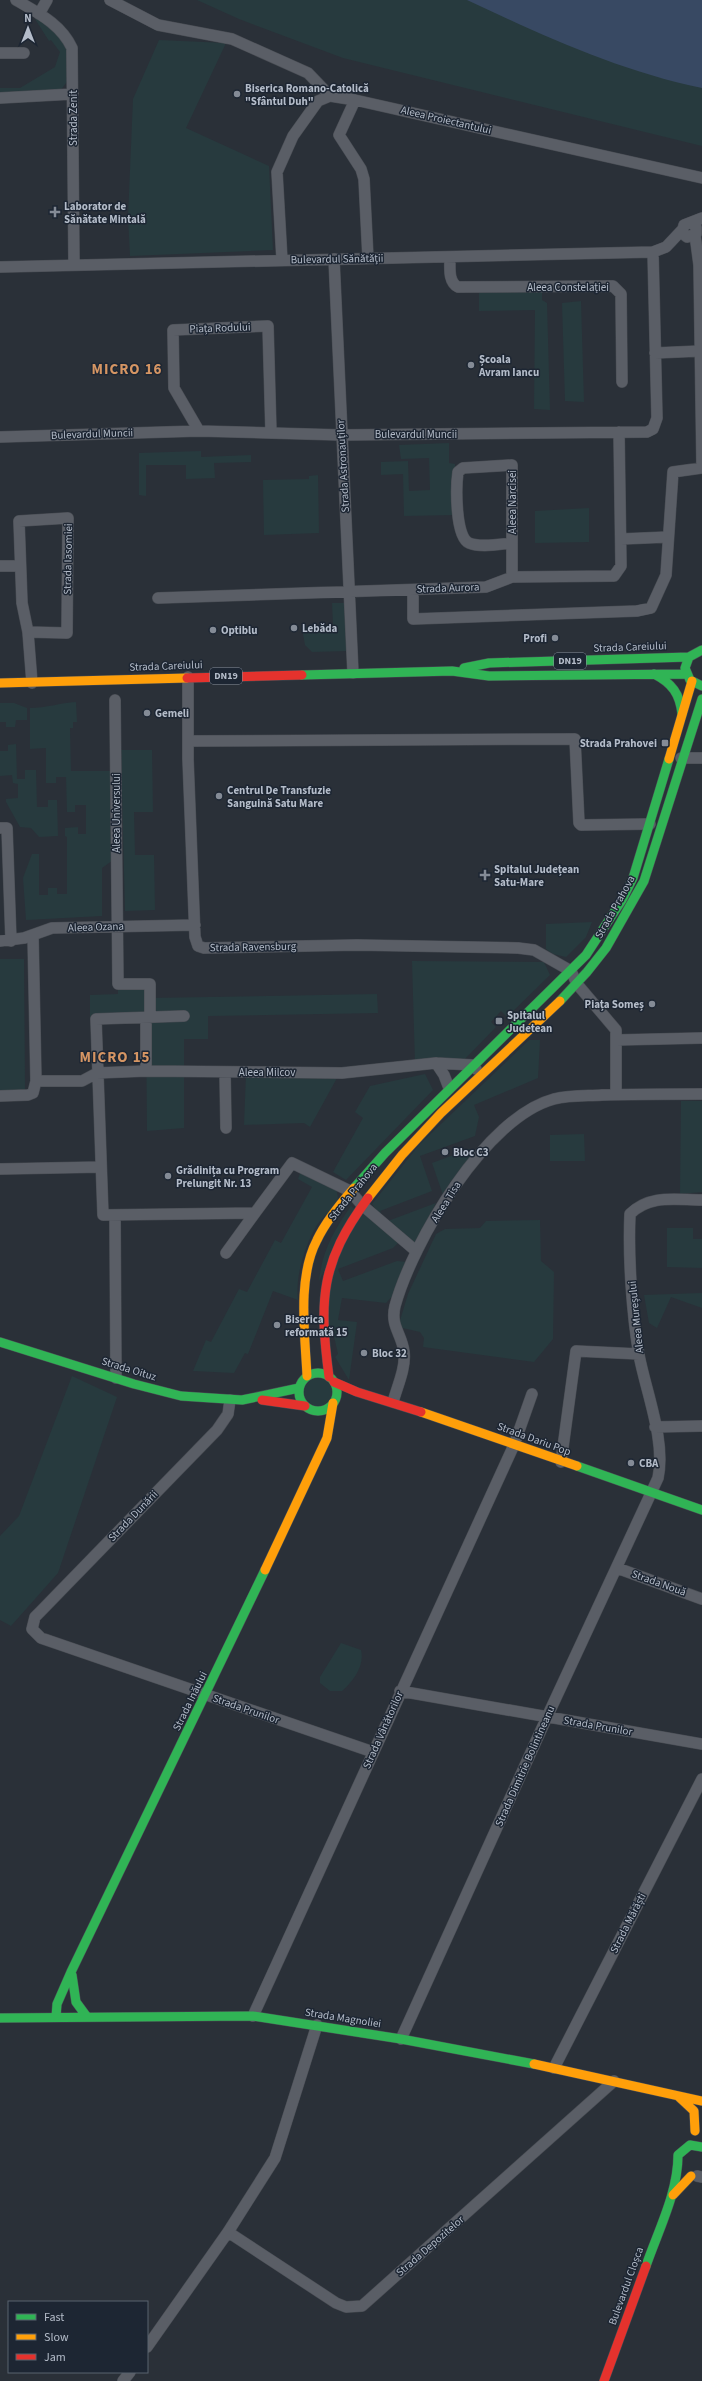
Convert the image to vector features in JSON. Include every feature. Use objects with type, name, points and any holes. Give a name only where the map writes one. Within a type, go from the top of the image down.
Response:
[{"type":"street","name":"Strada Zenit","points":[[16,0],[55,24],[67,37],[72,48],[74,264]]},
{"type":"street","points":[[39,14],[47,0]]},
{"type":"street","points":[[110,0],[158,25],[232,38],[308,73],[330,96],[318,101],[293,136],[277,172],[282,260]]},
{"type":"street","points":[[0,53],[24,53]]},
{"type":"street","points":[[0,98],[73,94]]},
{"type":"street","name":"Aleea Proiectantului","points":[[330,96],[355,100],[702,178]]},
{"type":"street","points":[[355,100],[338,135],[361,169],[364,179],[368,258]]},
{"type":"street","points":[[413,590],[413,619],[637,611],[651,608],[666,575],[674,472],[702,468],[699,265],[693,229]]},
{"type":"street","name":"Bulevardul Sănătății","points":[[0,267],[74,264],[653,252],[693,229]]},
{"type":"street","name":"Bulevardul Muncii","points":[[0,437],[199,431],[341,435],[647,432],[653,429],[656,425],[653,252]]},
{"type":"street","name":"Aleea Constelației","points":[[450,257],[451,280],[454,285],[458,287],[614,286],[620,294],[622,382]]},
{"type":"street","name":"Strada Astronauților","points":[[334,259],[341,435],[351,592],[353,673]]},
{"type":"street","name":"Piața Rodului","points":[[199,431],[174,388],[173,330],[268,326],[271,433]]},
{"type":"street","points":[[655,353],[701,356]]},
{"type":"street","name":"Strada Aurora","points":[[158,598],[486,587],[512,577],[614,576],[621,566],[619,432]]},
{"type":"street","name":"Aleea Narcisei","points":[[512,543],[479,544],[469,543],[464,539],[459,527],[458,487],[458,472],[463,468],[512,465],[512,543],[512,577]]},
{"type":"street","name":"Strada Iasomiei","points":[[28,632],[67,633],[68,518],[19,521],[22,603],[28,632],[32,683]]},
{"type":"street","points":[[621,539],[668,537]]},
{"type":"street","points":[[0,566],[20,566]]},
{"type":"street","name":"DN19","points":[[689,656],[702,650]]},
{"type":"street","name":"Strada Careiului","points":[[452,671],[489,663],[689,656]]},
{"type":"street","name":"Strada Prahova","points":[[307,1376],[304,1310],[306,1276],[316,1241],[350,1191],[385,1152],[472,1065],[571,971],[593,946],[622,900],[633,878],[682,714],[689,678],[686,662],[689,656]]},
{"type":"street","name":"Strada Careiului","points":[[0,683],[452,671],[489,676],[652,674],[689,678]]},
{"type":"street","points":[[652,674],[666,680],[677,691],[682,714]]},
{"type":"street","name":"Strada Ravensburg","points":[[188,678],[188,741],[194,925],[196,942],[204,948],[357,945],[518,948],[534,950],[571,971]]},
{"type":"street","name":"DN19","points":[[689,678],[702,686]]},
{"type":"street","name":"Strada Prahova","points":[[332,1380],[322,1309],[327,1276],[335,1250],[362,1205],[392,1168],[481,1073],[577,984],[600,956],[632,905],[644,881],[702,699]]},
{"type":"street","name":"Aleea Universului","points":[[115,700],[116,926],[118,984],[150,984],[148,1018]]},
{"type":"street","points":[[188,741],[575,739],[579,823],[581,825],[650,824]]},
{"type":"street","points":[[682,758],[702,758]]},
{"type":"street","points":[[0,828],[7,828],[12,941]]},
{"type":"street","name":"Aleea Ozana","points":[[0,941],[12,941],[52,928],[194,925]]},
{"type":"street","points":[[0,1096],[28,1095],[33,1093],[36,1081],[33,935]]},
{"type":"street","points":[[571,971],[577,984],[616,1030],[616,1094]]},
{"type":"street","points":[[184,1016],[96,1019],[102,1215],[256,1213]]},
{"type":"street","points":[[146,1071],[148,1018]]},
{"type":"street","points":[[616,1040],[702,1038]]},
{"type":"street","points":[[436,1063],[444,1075],[449,1088]]},
{"type":"street","name":"Aleea Milcov","points":[[97,1073],[146,1071],[342,1073],[436,1063],[472,1065]]},
{"type":"street","points":[[472,1065],[481,1073]]},
{"type":"street","points":[[225,1072],[226,1128]]},
{"type":"street","points":[[36,1081],[82,1081],[97,1073]]},
{"type":"street","name":"Aleea Tisa","points":[[393,1402],[404,1359],[402,1341],[394,1326],[393,1317],[395,1306],[416,1251],[455,1184],[509,1123],[531,1108],[553,1099],[568,1096],[616,1094],[702,1094]]},
{"type":"street","points":[[226,1253],[292,1163],[350,1191],[362,1205],[416,1251]]},
{"type":"street","points":[[0,1170],[101,1168]]},
{"type":"street","name":"Aleea Mureșului","points":[[651,1493],[660,1467],[655,1427],[639,1354],[631,1266],[630,1214],[640,1204],[657,1200],[702,1200]]},
{"type":"street","points":[[115,1215],[116,1378]]},
{"type":"street","name":"Strada Oituz","points":[[0,1342],[116,1378],[181,1396],[230,1400],[255,1399],[305,1406]]},
{"type":"street","points":[[561,1462],[576,1351],[639,1354]]},
{"type":"street","points":[[322,1374],[332,1380],[335,1399],[329,1408],[316,1411],[305,1406],[301,1401],[299,1388],[307,1376],[322,1374]]},
{"type":"street","name":"Strada Dariu Pop","points":[[332,1380],[357,1392],[393,1402],[561,1462],[702,1510]]},
{"type":"street","name":"Strada Oituz","points":[[255,1399],[299,1388]]},
{"type":"street","name":"Strada Dariu Pop","points":[[335,1399],[357,1392]]},
{"type":"street","name":"Strada Vânătorilor","points":[[253,2016],[400,1691],[514,1445],[532,1394]]},
{"type":"street","name":"Strada Inăului","points":[[56,2017],[57,2004],[206,1695],[327,1438],[335,1399]]},
{"type":"street","name":"Strada Dunării","points":[[32,1629],[40,1612],[218,1430],[228,1414],[230,1400]]},
{"type":"street","points":[[316,1411],[327,1438]]},
{"type":"street","points":[[655,1427],[702,1426]]},
{"type":"street","name":"Strada Dimitrie Bolintineanu","points":[[401,2040],[547,1717],[651,1493]]},
{"type":"street","name":"Strada Nouă","points":[[617,1568],[702,1599]]},
{"type":"street","name":"Strada Prunilor","points":[[32,1629],[41,1638],[373,1752]]},
{"type":"street","name":"Strada Prunilor","points":[[400,1691],[702,1744]]},
{"type":"street","name":"Strada Mărăști","points":[[554,2068],[702,1779]]},
{"type":"street","name":"Strada Inăului","points":[[72,1972],[73,1994],[78,2006],[87,2017]]},
{"type":"street","name":"Strada Magnoliei","points":[[0,2018],[253,2016],[317,2025],[554,2068],[702,2101]]},
{"type":"street","points":[[148,2346],[228,2232],[275,2158],[317,2025]]},
{"type":"street","name":"Strada Depozitelor","points":[[228,2232],[336,2303],[346,2307],[362,2306],[614,2081]]},
{"type":"street","name":"Strada Magnoliei","points":[[677,2096],[694,2109],[697,2122],[695,2131]]},
{"type":"street","name":"Bulevardul Cloșca","points":[[604,2381],[670,2199],[678,2166],[678,2155],[685,2147],[690,2145],[702,2117]]},
{"type":"street","points":[[690,2145],[702,2147]]},
{"type":"street","name":"Bulevardul Cloșca","points":[[678,2166],[684,2173],[698,2175]]},
{"type":"street","name":"Bulevardul Cloșca","points":[[670,2199],[680,2185],[698,2175]]},
{"type":"street","points":[[123,2381],[129,2373]]},
{"type":"green space","points":[[197,0],[702,0],[702,146],[343,58],[239,19]]},
{"type":"green space","points":[[38,16],[69,46],[69,79],[57,95],[0,98],[0,88],[20,88],[55,67],[60,52],[51,40],[49,41],[35,19]]},
{"type":"green space","points":[[159,40],[226,43],[186,128],[269,166],[273,250],[130,256],[128,217],[133,99]]},
{"type":"green space","points":[[542,291],[542,300],[547,303],[550,410],[534,409],[535,310],[479,311],[479,292]]},
{"type":"green space","points":[[581,301],[584,402],[565,401],[562,303]]},
{"type":"green space","points":[[449,443],[449,463],[455,464],[456,515],[404,516],[403,474],[381,475],[381,462],[408,461],[409,491],[430,490],[429,458],[401,459],[399,445]]},
{"type":"green space","points":[[201,451],[201,457],[251,455],[251,462],[214,463],[215,478],[186,479],[186,465],[146,465],[146,496],[139,495],[139,453]]},
{"type":"green space","points":[[318,475],[319,533],[264,535],[263,480],[309,479],[309,476]]},
{"type":"green space","points":[[589,508],[589,542],[535,543],[535,511]]},
{"type":"green space","points":[[332,603],[346,603],[347,651],[312,652],[305,645],[302,628],[333,625]]},
{"type":"green space","points":[[76,702],[77,722],[73,722],[73,728],[70,728],[71,771],[115,771],[116,858],[102,868],[102,916],[26,920],[23,878],[32,854],[39,854],[39,895],[48,895],[48,888],[57,888],[57,894],[67,894],[67,837],[65,836],[65,828],[78,827],[78,834],[86,834],[86,805],[75,805],[75,812],[67,812],[66,777],[56,777],[56,783],[46,783],[46,748],[30,749],[30,708]]},
{"type":"green space","points":[[0,703],[14,703],[27,708],[27,720],[16,720],[15,727],[6,727],[6,722],[0,722]]},
{"type":"green space","points":[[16,744],[17,779],[25,779],[25,770],[36,770],[37,807],[48,807],[48,800],[57,800],[58,836],[39,837],[31,828],[20,827],[6,802],[6,799],[18,798],[18,784],[13,783],[12,775],[0,776],[0,751],[8,751],[8,745]]},
{"type":"green space","points":[[121,750],[152,750],[153,812],[134,812],[135,855],[154,855],[155,910],[125,911]]},
{"type":"green space","points":[[592,922],[586,937],[566,957],[553,954],[546,949],[546,924]]},
{"type":"green space","points":[[0,959],[24,959],[25,1090],[0,1090]]},
{"type":"green space","points":[[412,961],[544,962],[550,975],[507,1017],[501,1011],[491,1022],[496,1027],[463,1061],[415,1064]]},
{"type":"green space","points":[[118,984],[150,984],[150,998],[377,994],[378,1013],[208,1016],[208,1039],[184,1039],[184,1128],[147,1131],[146,1018],[90,1019],[90,995],[118,994]]},
{"type":"green space","points":[[529,1040],[540,1040],[538,1078],[474,1105],[479,1117],[475,1136],[420,1156],[432,1191],[380,1211],[385,1222],[436,1203],[415,1244],[403,1238],[393,1248],[338,1269],[343,1281],[397,1261],[407,1262],[397,1291],[386,1303],[342,1298],[338,1320],[357,1322],[349,1380],[335,1357],[338,1354],[333,1332],[325,1332],[327,1277],[358,1211],[383,1220],[372,1204],[419,1145]]},
{"type":"green space","points":[[246,1074],[337,1078],[310,1127],[304,1123],[244,1125]]},
{"type":"green space","points":[[425,1074],[433,1090],[346,1180],[333,1172],[363,1118],[355,1112],[370,1086]]},
{"type":"green space","points":[[681,1101],[702,1101],[702,1192],[680,1194]]},
{"type":"green space","points":[[584,1134],[585,1161],[550,1161],[550,1135]]},
{"type":"green space","points":[[470,1149],[474,1159],[451,1181],[443,1195],[432,1163]]},
{"type":"green space","points":[[302,1168],[336,1189],[338,1198],[333,1207],[317,1225],[305,1251],[298,1281],[298,1300],[273,1291],[248,1354],[245,1353],[234,1373],[193,1371],[206,1340],[211,1342],[239,1289],[247,1292],[275,1240],[281,1243],[312,1187],[298,1179]]},
{"type":"green space","points":[[351,1206],[355,1210],[319,1281],[326,1250],[334,1232]]},
{"type":"green space","points":[[540,1220],[541,1261],[554,1272],[553,1339],[534,1362],[423,1347],[424,1338],[420,1332],[398,1327],[408,1294],[436,1234],[445,1229],[480,1228],[486,1221]]},
{"type":"green space","points":[[667,1228],[693,1228],[693,1239],[702,1239],[702,1268],[667,1267]]},
{"type":"green space","points":[[702,1293],[702,1308],[671,1297],[657,1328],[649,1323],[644,1295]]},
{"type":"green space","points":[[72,1376],[117,1397],[58,1573],[11,1626],[0,1620],[0,1536],[19,1516]]},
{"type":"green space","points":[[318,1378],[328,1382],[332,1392],[328,1402],[318,1406],[308,1402],[304,1392],[308,1382]]},
{"type":"green space","points":[[341,1643],[361,1650],[362,1656],[360,1667],[354,1678],[342,1691],[330,1691],[320,1683],[320,1677]]},
{"type":"water","points":[[467,0],[702,0],[702,88],[671,81],[611,62],[525,27]]},
{"type":"traffic: fast","points":[[702,650],[689,657],[685,668],[690,680],[702,686]]},
{"type":"traffic: fast","points":[[464,668],[489,663],[689,657]]},
{"type":"traffic: fast","points":[[302,675],[452,671],[489,676],[686,674]]},
{"type":"traffic: fast","points":[[654,674],[666,681],[674,690],[677,695],[682,714]]},
{"type":"traffic: fast","points":[[560,1001],[587,972],[606,948],[644,881],[702,699]]},
{"type":"traffic: fast","points":[[354,1188],[385,1153],[586,955],[622,900],[633,878],[669,759]]},
{"type":"traffic: fast","points":[[0,1342],[134,1384],[181,1396],[242,1400],[299,1388]]},
{"type":"traffic: fast","points":[[318,1373],[328,1376],[334,1382],[337,1392],[334,1402],[328,1408],[318,1411],[308,1408],[302,1402],[299,1392],[302,1382],[308,1376],[318,1373]]},
{"type":"traffic: fast","points":[[577,1466],[702,1510]]},
{"type":"traffic: fast","points":[[56,2017],[57,2004],[71,1972],[265,1570]]},
{"type":"traffic: fast","points":[[72,1975],[76,2002],[87,2017]]},
{"type":"traffic: fast","points":[[0,2018],[253,2016],[401,2039],[534,2064]]},
{"type":"traffic: fast","points":[[646,2266],[671,2198],[675,2183],[678,2155],[690,2145],[702,2147]]},
{"type":"traffic: slow","points":[[0,683],[187,678]]},
{"type":"traffic: slow","points":[[669,759],[692,681]]},
{"type":"traffic: slow","points":[[368,1198],[402,1155],[441,1113],[560,1001]]},
{"type":"traffic: slow","points":[[307,1376],[304,1325],[307,1271],[317,1240],[329,1219],[354,1188]]},
{"type":"traffic: slow","points":[[265,1570],[327,1438],[333,1403]]},
{"type":"traffic: slow","points":[[421,1412],[577,1466]]},
{"type":"traffic: slow","points":[[534,2064],[702,2101]]},
{"type":"traffic: slow","points":[[679,2097],[694,2111],[695,2131]]},
{"type":"traffic: slow","points":[[673,2195],[691,2176]]},
{"type":"traffic: jam","points":[[187,678],[302,675]]},
{"type":"traffic: jam","points":[[329,1377],[324,1326],[324,1304],[327,1283],[332,1263],[340,1243],[352,1221],[368,1198]]},
{"type":"traffic: jam","points":[[334,1382],[357,1392],[421,1412]]},
{"type":"traffic: jam","points":[[262,1400],[305,1406]]},
{"type":"traffic: jam","points":[[604,2381],[646,2266]]},
{"type":"place","name":"Biserica Romano-Catolică \"Sfântul Duh\"","points":[[237,94]]},
{"type":"place","name":"Laborator de Sănătate Mintală","points":[[55,212]]},
{"type":"place","name":"Școala Avram Iancu","points":[[471,365]]},
{"type":"place","name":"Lebăda","points":[[294,628]]},
{"type":"place","name":"Optiblu","points":[[213,630]]},
{"type":"place","name":"Profi","points":[[555,638]]},
{"type":"place","name":"Gemeli","points":[[147,713]]},
{"type":"place","name":"Strada Prahovei","points":[[665,743]]},
{"type":"place","name":"Centrul De Transfuzie Sanguină Satu Mare","points":[[219,796]]},
{"type":"place","name":"Spitalul Județean Satu-Mare","points":[[485,875]]},
{"type":"place","name":"Piața Someș","points":[[652,1004]]},
{"type":"place","name":"Spitalul Judetean","points":[[499,1021]]},
{"type":"place","name":"Bloc C3","points":[[445,1152]]},
{"type":"place","name":"Grădinița cu Program Prelungit Nr. 13","points":[[168,1176]]},
{"type":"place","name":"Biserica reformată 15","points":[[277,1325]]},
{"type":"place","name":"Bloc 32","points":[[364,1353]]},
{"type":"place","name":"CBA","points":[[631,1463]]},
{"type":"district","name":"MICRO 16","points":[[127,369]]},
{"type":"district","name":"MICRO 15","points":[[115,1057]]}]
